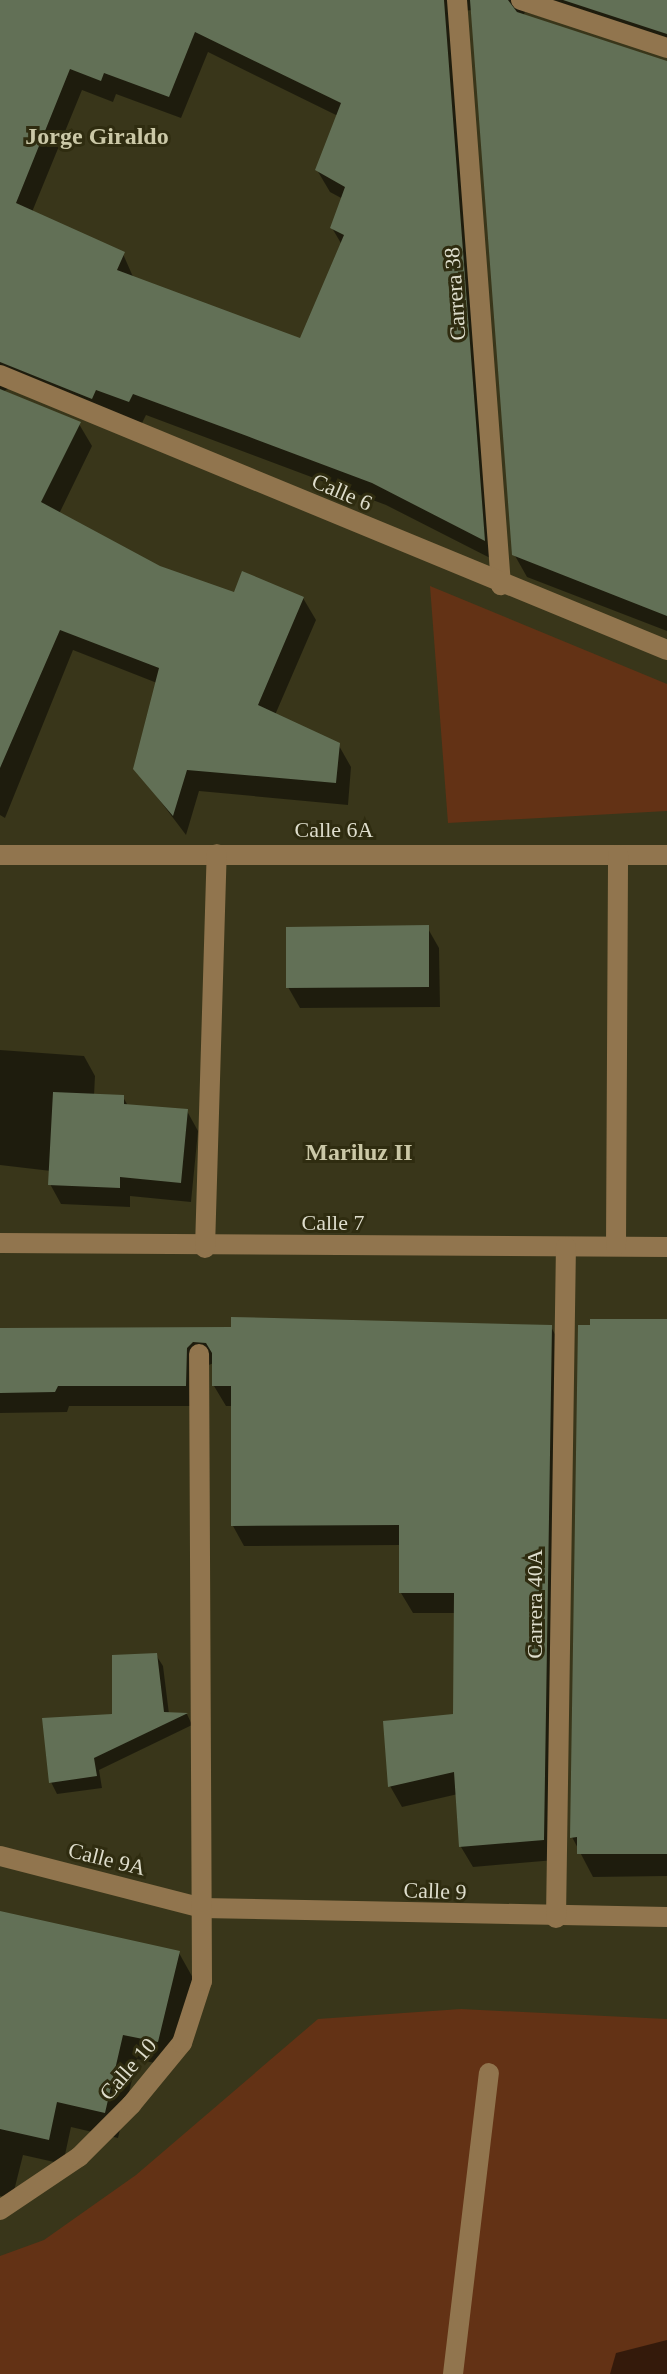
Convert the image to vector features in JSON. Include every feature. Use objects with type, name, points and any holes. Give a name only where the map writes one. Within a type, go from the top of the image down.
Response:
[{"type":"street","name":"Carrera 38","points":[[457,0],[501,585]]},
{"type":"street","points":[[521,0],[667,48]]},
{"type":"street","name":"Calle 6","points":[[0,375],[501,585],[667,650]]},
{"type":"street","points":[[205,1248],[217,854]]},
{"type":"street","name":"Calle 6A","points":[[0,855],[667,855]]},
{"type":"street","points":[[616,1246],[618,855]]},
{"type":"street","name":"Calle 7","points":[[0,1243],[205,1248],[667,1247]]},
{"type":"street","name":"Carrera 40A","points":[[556,1918],[561,1291],[566,1247]]},
{"type":"street","name":"Calle 10","points":[[0,2210],[79,2157],[182,2043],[202,1981],[199,1354]]},
{"type":"street","name":"Calle 9A","points":[[0,1856],[202,1908]]},
{"type":"street","name":"Calle 9","points":[[202,1908],[556,1918],[667,1917]]},
{"type":"street","points":[[453,2374],[489,2073]]},
{"type":"shaded area","points":[[430,586],[667,684],[667,811],[448,823]]},
{"type":"shaded area","points":[[461,2009],[667,2019],[667,2374],[0,2374],[0,2256],[44,2240],[136,2175],[318,2019]]},
{"type":"building","points":[[0,0],[444,0],[485,541],[372,483],[247,436],[133,394],[129,402],[96,390],[92,399],[0,362]],"holes":[[[195,32],[341,103],[315,170],[345,187],[330,228],[344,235],[300,338],[117,270],[125,252],[16,203],[70,69],[101,81],[104,73],[169,97]]]},
{"type":"building","points":[[470,0],[508,0],[517,12],[667,61],[667,616],[512,555]]},
{"type":"building","points":[[563,0],[667,0],[667,34]]},
{"type":"building","points":[[0,389],[81,422],[41,502],[160,566],[234,592],[242,571],[304,597],[258,705],[340,743],[336,783],[187,770],[173,816],[133,769],[159,668],[60,630],[0,768]]},
{"type":"building","points":[[429,925],[429,987],[286,988],[286,927]]},
{"type":"building","points":[[53,1092],[124,1095],[124,1104],[188,1109],[181,1183],[120,1177],[120,1188],[48,1185]]},
{"type":"building","points":[[231,1317],[552,1325],[544,1840],[459,1847],[454,1772],[388,1787],[383,1721],[453,1714],[454,1593],[399,1593],[399,1525],[231,1526],[231,1386],[212,1386],[212,1353],[206,1343],[193,1342],[187,1348],[186,1386],[58,1386],[55,1392],[0,1393],[0,1328],[231,1327]]},
{"type":"building","points":[[590,1319],[667,1319],[667,1854],[577,1854],[577,1837],[570,1838],[578,1325],[590,1325]]},
{"type":"building","points":[[157,1653],[164,1712],[188,1713],[94,1758],[97,1776],[49,1783],[42,1718],[112,1714],[112,1655]]},
{"type":"building","points":[[0,1911],[180,1951],[158,2042],[123,2035],[105,2113],[57,2102],[49,2140],[0,2129]]},
{"type":"district","name":"Jorge Giraldo","points":[[97,137]]},
{"type":"district","name":"Mariluz II","points":[[359,1153]]}]
